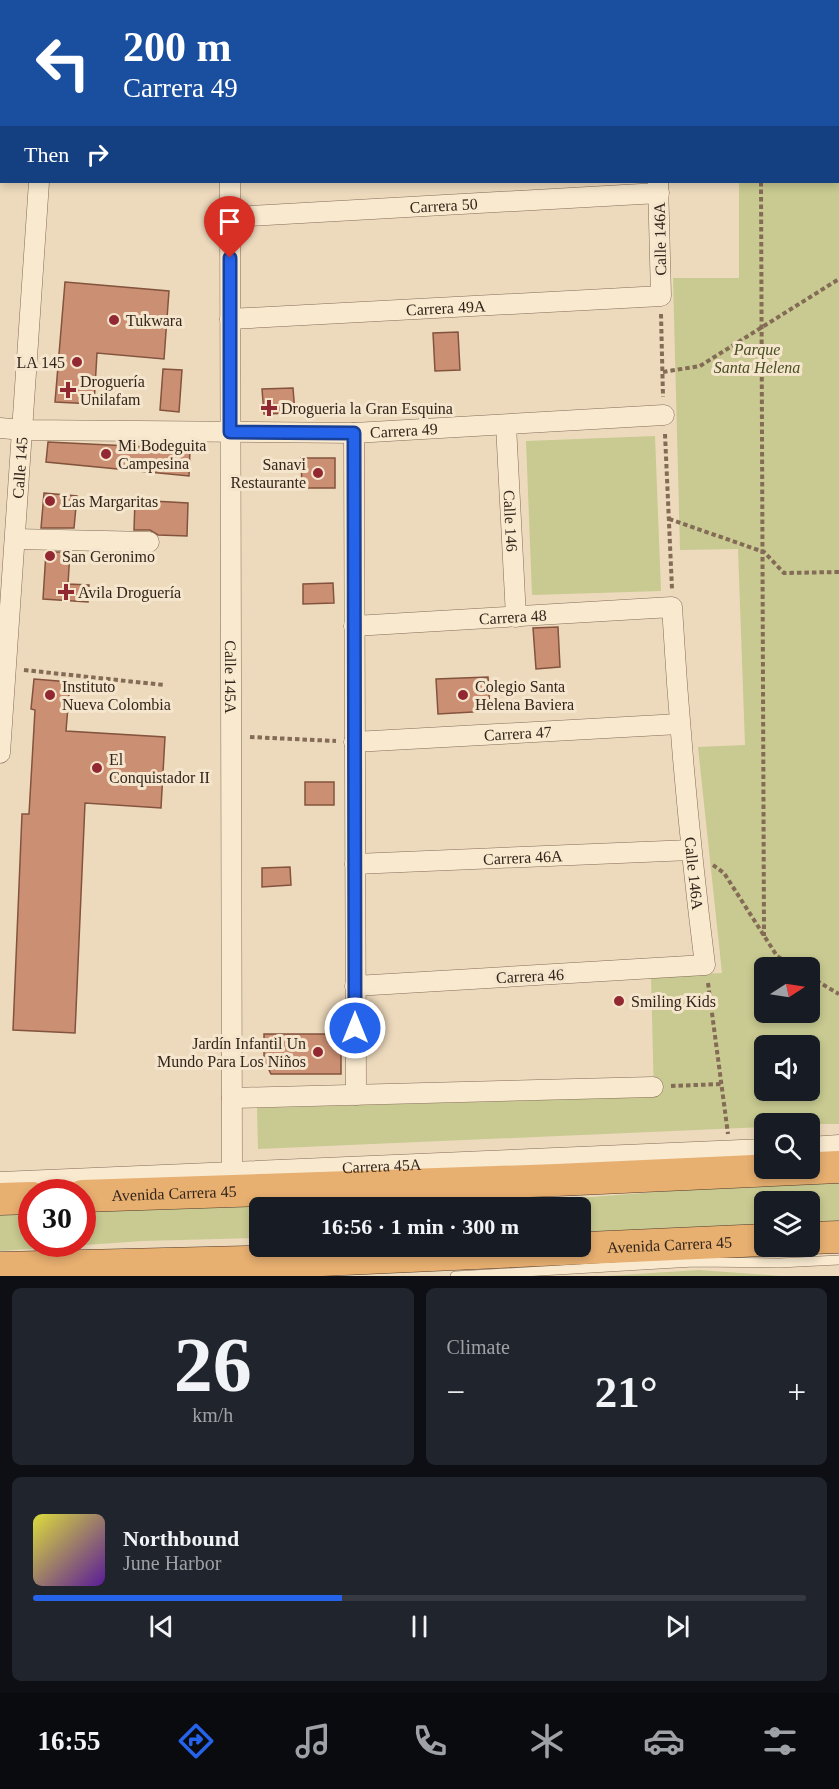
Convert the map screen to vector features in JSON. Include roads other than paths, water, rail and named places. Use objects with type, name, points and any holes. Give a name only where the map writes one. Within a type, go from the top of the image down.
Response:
[{"type":"highway","name":"Avenida Carrera 45","points":[[96,1196],[557,1180],[839,1167]]},
{"type":"highway","points":[[488,1197],[557,1180]]},
{"type":"highway","points":[[0,1199],[18,1198]]},
{"type":"highway","points":[[820,1238],[839,1237]]},
{"type":"highway","name":"Avenida Carrera 45","points":[[0,1268],[322,1260],[754,1240]]},
{"type":"highway","points":[[215,1263],[249,1254]]},
{"type":"street","name":"Calle 145","points":[[0,753],[39,183]]},
{"type":"street","name":"Calle 145A","points":[[230,183],[232,1171]]},
{"type":"street","name":"Carrera 50","points":[[230,217],[658,187]]},
{"type":"street","name":"Calle 146A","points":[[658,187],[661,296]]},
{"type":"street","name":"Carrera 49A","points":[[230,319],[661,296]]},
{"type":"street","name":"Carrera 49","points":[[0,429],[354,433],[664,415]]},
{"type":"street","name":"Calle 146","points":[[506,425],[516,617]]},
{"type":"street","points":[[354,433],[356,1095]]},
{"type":"street","points":[[15,539],[149,542]]},
{"type":"street","name":"Calle 146A","points":[[672,607],[679,724],[705,965]]},
{"type":"street","name":"Carrera 48","points":[[354,626],[672,607]]},
{"type":"street","name":"Carrera 47","points":[[354,742],[679,724]]},
{"type":"street","name":"Carrera 46A","points":[[355,864],[691,850]]},
{"type":"street","name":"Carrera 46","points":[[355,986],[705,965]]},
{"type":"street","points":[[232,1098],[653,1087]]},
{"type":"street","points":[[820,1146],[839,1145]]},
{"type":"street","name":"Carrera 45A","points":[[0,1182],[754,1149]]},
{"type":"lane","points":[[455,1276],[694,1262],[779,1263],[839,1260]]},
{"type":"place","name":"Tukwara","points":[[114,320]]},
{"type":"place","name":"LA 145","points":[[77,362]]},
{"type":"place","name":"Droguería Unilafam","points":[[68,390]]},
{"type":"place","name":"Drogueria la Gran Esquina","points":[[269,408]]},
{"type":"place","name":"Mi Bodeguita Campesina","points":[[106,454]]},
{"type":"place","name":"Sanavi Restaurante","points":[[318,473]]},
{"type":"place","name":"Las Margaritas","points":[[50,501]]},
{"type":"place","name":"San Geronimo","points":[[50,556]]},
{"type":"place","name":"Avila Droguería","points":[[66,592]]},
{"type":"place","name":"Instituto Nueva Colombia","points":[[50,695]]},
{"type":"place","name":"Colegio Santa Helena Baviera","points":[[463,695]]},
{"type":"place","name":"El Conquistador II","points":[[97,768]]},
{"type":"place","name":"Smiling Kids","points":[[619,1001]]},
{"type":"place","name":"Jardín Infantil Un Mundo Para Los Niños","points":[[318,1052]]},
{"type":"park label","name":"Parque Santa Helena","points":[[757,358]]}]
